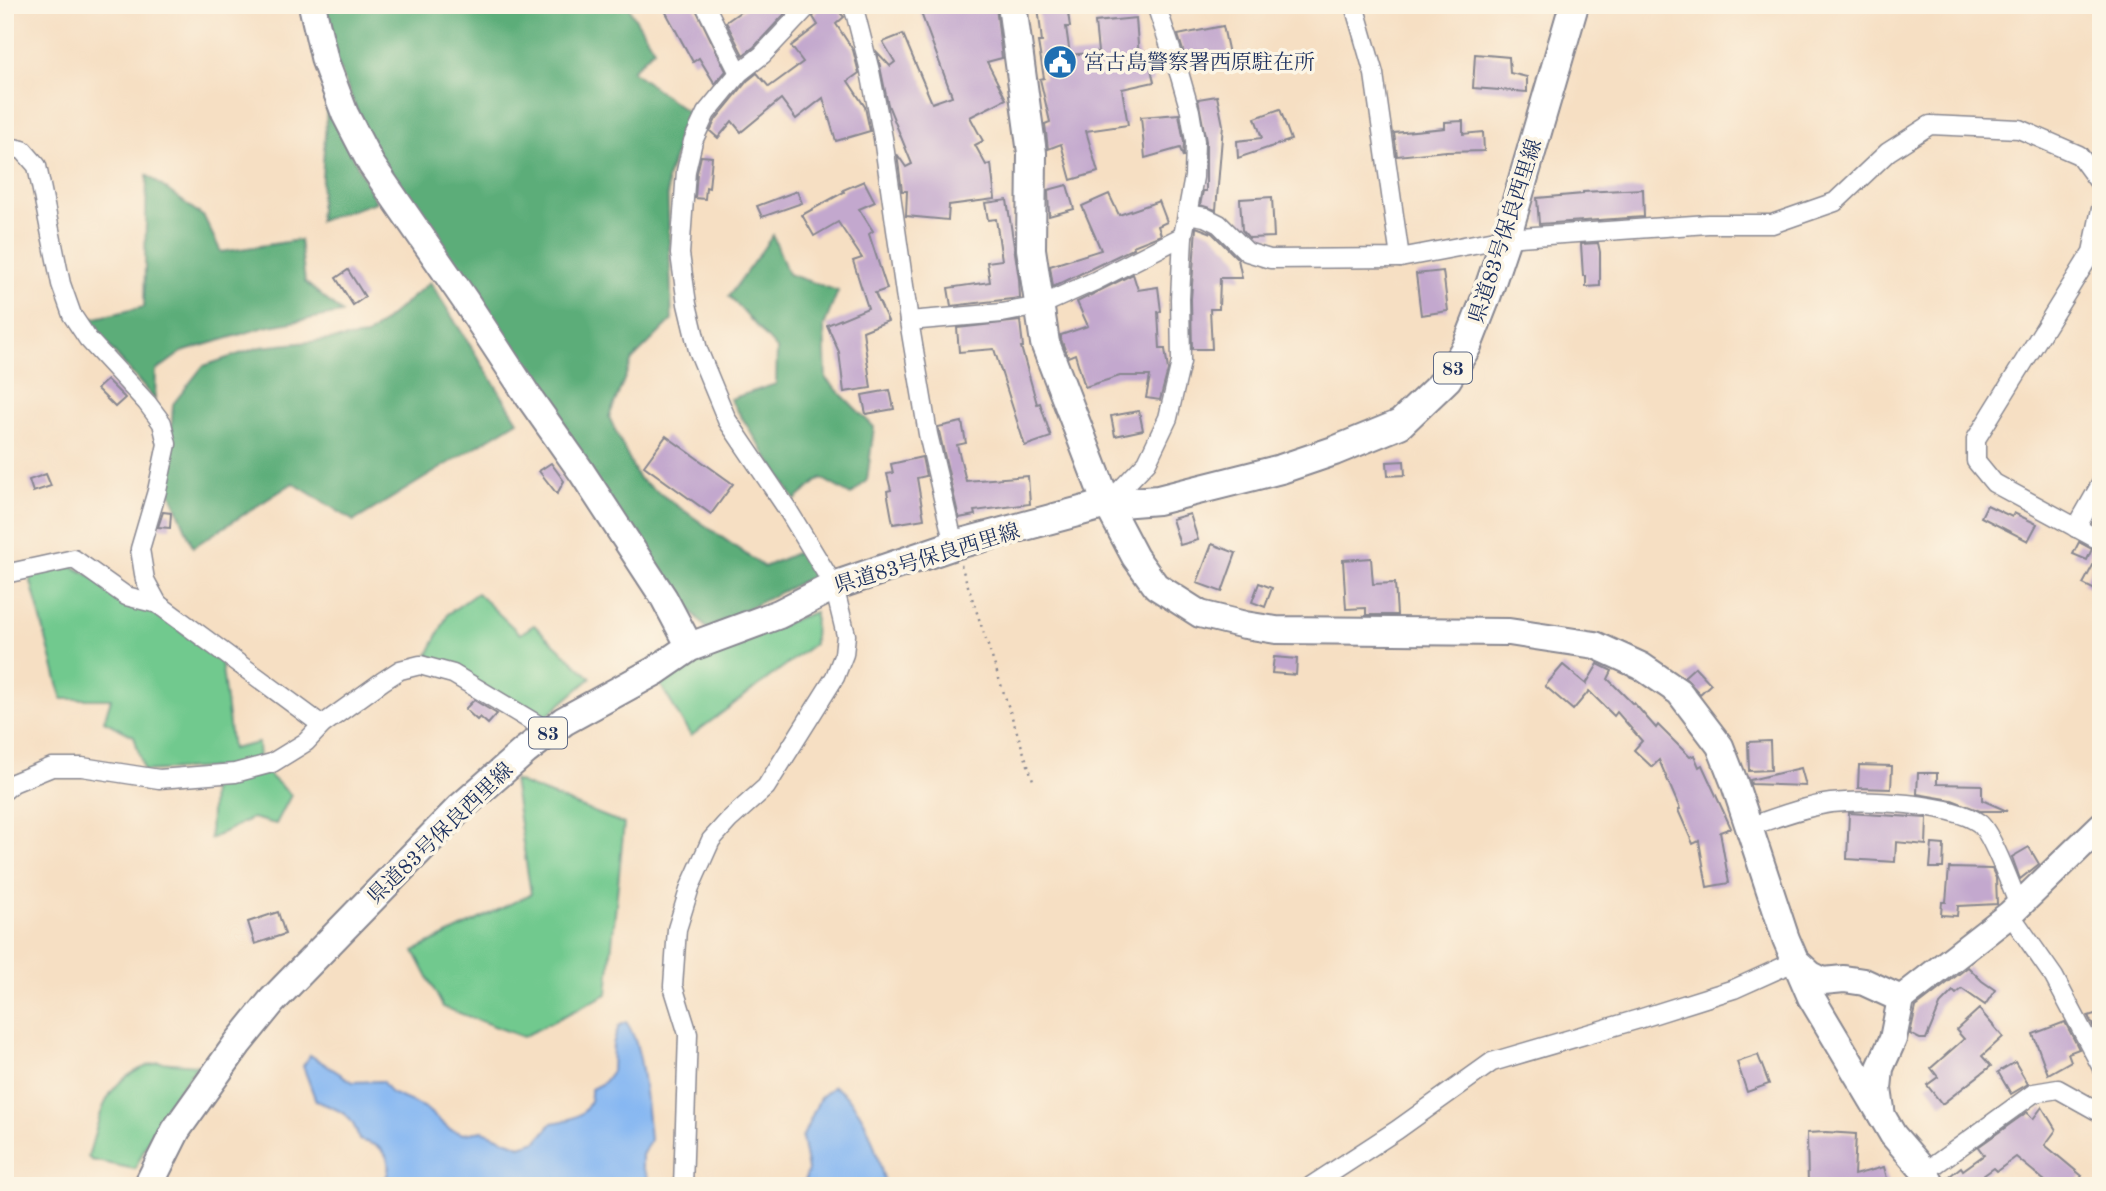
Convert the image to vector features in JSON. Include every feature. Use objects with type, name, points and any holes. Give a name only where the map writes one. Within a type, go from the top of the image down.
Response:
[{"type":"main road","points":[[1012,5],[1032,153],[1031,249],[1045,343],[1107,504]]},
{"type":"main road","name":"県道83号保良西里線","points":[[148,1186],[176,1130],[238,1043],[272,1001],[460,808],[564,721],[655,671],[690,647],[779,614],[834,586],[954,545],[1107,504],[1158,500],[1281,469],[1400,424],[1447,379],[1466,346],[1506,238],[1574,5]]},
{"type":"street","points":[[312,5],[325,61],[341,103],[371,164],[581,471],[664,598],[690,647]]},
{"type":"street","points":[[705,5],[739,73]]},
{"type":"street","points":[[683,1186],[688,1034],[673,986],[677,929],[690,887],[711,840],[766,787],[835,677],[844,654],[846,635],[834,586],[786,507],[727,420],[698,350],[687,304],[680,254],[686,171],[693,141],[706,113],[739,73],[762,55],[809,5]]},
{"type":"street","points":[[852,5],[870,71],[883,138],[928,434],[954,545]]},
{"type":"street","points":[[1156,5],[1180,76],[1195,141],[1194,177],[1182,236],[1181,362],[1168,418],[1147,462],[1107,504],[1135,557],[1156,586],[1200,614],[1245,625],[1276,630],[1509,632],[1595,645],[1641,666],[1679,692],[1720,746],[1782,926],[1811,997],[1893,1135],[1928,1179],[2034,1093],[2058,1089],[2101,1114]]},
{"type":"street","points":[[1354,5],[1374,75],[1400,258]]},
{"type":"street","points":[[1188,214],[1205,217],[1219,224],[1247,252],[1269,259],[1400,258],[1506,238],[1708,224],[1772,224],[1835,202],[1888,152],[1930,125],[2019,129],[2079,155],[2101,185]]},
{"type":"street","points":[[5,146],[23,150],[37,166],[61,284],[72,316],[94,346],[162,423],[167,444],[140,549],[145,580],[158,604]]},
{"type":"street","points":[[2101,209],[2096,257],[1976,439],[1976,461],[1993,483],[2101,541]]},
{"type":"street","points":[[909,321],[1002,313],[1039,306],[1095,281],[1182,236]]},
{"type":"street","points":[[2077,528],[2101,484]]},
{"type":"street","points":[[5,574],[74,559],[126,596],[158,604],[323,725]]},
{"type":"street","points":[[5,790],[13,783],[52,767],[82,768],[159,779],[235,773],[272,763],[306,742],[323,725],[400,670],[421,665],[453,674],[550,732]]},
{"type":"street","points":[[1748,827],[1830,803],[1875,802],[1949,810],[1979,823],[1988,834],[2014,909],[2101,1066]]},
{"type":"street","points":[[1882,1116],[1878,1089],[1881,1068],[1894,1039],[1900,999],[2014,909],[2101,826]]},
{"type":"street","points":[[1796,961],[1811,975],[1823,981],[1844,979],[1864,982],[1900,999]]},
{"type":"street","points":[[1311,1186],[1397,1130],[1492,1062],[1734,989],[1796,961]]},
{"type":"path","points":[[954,545],[1034,783]]},
{"type":"green space","points":[[323,5],[627,5],[654,49],[632,71],[689,113],[667,179],[672,320],[632,360],[609,417],[638,478],[764,567],[803,550],[815,575],[707,629],[650,563],[376,159],[335,57]]},
{"type":"green space","points":[[327,106],[376,202],[319,221]]},
{"type":"green space","points":[[147,175],[204,217],[221,252],[300,240],[305,282],[342,313],[265,327],[182,352],[156,371],[155,400],[86,320],[144,307]]},
{"type":"green space","points":[[773,235],[788,274],[838,291],[824,326],[826,379],[874,427],[867,480],[851,495],[821,478],[795,500],[730,399],[776,384],[777,349],[729,296]]},
{"type":"green space","points":[[430,282],[518,421],[354,521],[293,483],[193,547],[168,486],[173,404],[203,366],[260,347],[367,336]]},
{"type":"green space","points":[[72,566],[151,609],[221,660],[232,749],[258,743],[259,762],[245,766],[144,771],[134,736],[104,721],[111,699],[62,699],[29,574]]},
{"type":"green space","points":[[477,593],[520,634],[534,625],[591,678],[542,720],[428,655],[448,614]]},
{"type":"green space","points":[[815,612],[814,644],[691,736],[660,684],[715,649]]},
{"type":"green space","points":[[267,773],[291,795],[276,824],[252,818],[210,839],[212,783]]},
{"type":"green space","points":[[513,780],[624,824],[607,994],[523,1037],[443,1007],[414,951],[531,894]]},
{"type":"green space","points":[[159,1062],[198,1065],[163,1115],[135,1169],[91,1160],[88,1157],[108,1097],[127,1077]]},
{"type":"water","points":[[626,1022],[636,1044],[642,1072],[650,1140],[642,1155],[642,1167],[653,1186],[378,1186],[388,1174],[385,1153],[376,1146],[359,1140],[353,1124],[344,1114],[316,1101],[303,1066],[310,1055],[353,1082],[382,1081],[391,1093],[424,1107],[449,1129],[463,1134],[483,1131],[520,1146],[537,1141],[552,1123],[574,1118],[585,1110],[591,1098],[591,1089],[603,1083],[612,1071],[613,1044],[619,1026]]},
{"type":"water","points":[[834,1086],[846,1096],[863,1118],[886,1186],[803,1186],[808,1170],[802,1138],[820,1098]]},
{"type":"building","points":[[662,5],[694,5],[726,71],[715,84],[699,58],[693,62]]},
{"type":"building","points":[[750,5],[793,5],[754,47],[743,55],[726,22]]},
{"type":"building","points":[[820,5],[833,5],[844,17],[836,24],[853,50],[859,73],[848,81],[865,107],[870,131],[836,141],[823,98],[796,119],[781,99],[741,132],[732,121],[718,138],[710,131],[716,119],[747,81],[757,73],[769,87],[803,62],[791,46],[818,25],[813,17]]},
{"type":"building","points":[[918,5],[987,5],[988,9],[996,7],[1002,58],[987,62],[1006,99],[970,117],[983,141],[975,145],[986,165],[991,164],[995,199],[949,205],[948,220],[906,216],[907,191],[902,191],[897,154],[906,167],[912,164],[888,105],[877,52],[890,66],[895,62],[883,42],[903,34],[932,103],[952,96]]},
{"type":"building","points":[[1067,5],[1070,27],[1066,27],[1070,55],[1098,52],[1095,22],[1136,18],[1139,58],[1148,56],[1154,82],[1122,89],[1128,125],[1086,131],[1098,172],[1071,180],[1061,144],[1048,149],[1045,124],[1050,122],[1040,79],[1044,78],[1038,42],[1042,42],[1038,6]]},
{"type":"building","points":[[1223,26],[1229,54],[1187,63],[1178,35]]},
{"type":"building","points":[[1475,54],[1509,57],[1510,73],[1527,77],[1527,92],[1473,88]]},
{"type":"building","points":[[1217,96],[1223,125],[1216,210],[1200,205],[1203,191],[1206,191],[1206,141],[1198,99]]},
{"type":"building","points":[[1280,109],[1291,140],[1238,158],[1237,141],[1262,138],[1255,118]]},
{"type":"building","points":[[1179,114],[1184,142],[1183,157],[1180,148],[1145,158],[1141,117]]},
{"type":"building","points":[[1463,121],[1463,134],[1483,132],[1484,151],[1446,151],[1397,156],[1394,133],[1445,128],[1445,122]]},
{"type":"building","points":[[701,156],[712,157],[709,188],[706,187],[705,199],[695,198]]},
{"type":"building","points":[[864,181],[875,202],[859,209],[873,231],[869,234],[887,289],[875,293],[888,321],[863,331],[871,388],[844,392],[839,352],[827,325],[868,308],[853,261],[862,258],[838,222],[814,236],[802,215],[844,192],[843,190]]},
{"type":"building","points":[[1067,185],[1074,209],[1049,216],[1048,190]]},
{"type":"building","points":[[1643,189],[1644,217],[1539,224],[1537,198]]},
{"type":"building","points":[[797,191],[802,203],[762,217],[757,206]]},
{"type":"building","points":[[1109,194],[1119,215],[1159,201],[1167,222],[1158,226],[1161,235],[1133,246],[1134,248],[1053,287],[1050,266],[1101,250],[1082,206]]},
{"type":"building","points":[[1272,197],[1274,237],[1249,238],[1242,230],[1240,199]]},
{"type":"building","points":[[1007,200],[1020,298],[951,306],[948,288],[990,282],[987,262],[1002,260],[996,219],[988,220],[985,203]]},
{"type":"building","points":[[1196,227],[1212,233],[1238,259],[1242,278],[1220,278],[1219,309],[1210,309],[1212,349],[1192,349],[1191,299]]},
{"type":"building","points":[[1598,243],[1600,286],[1586,287],[1581,244]]},
{"type":"building","points":[[348,270],[365,297],[353,305],[336,278]]},
{"type":"building","points":[[1443,271],[1448,311],[1421,315],[1416,274]]},
{"type":"building","points":[[1133,274],[1138,290],[1158,287],[1161,311],[1158,312],[1160,349],[1165,349],[1168,370],[1160,400],[1146,398],[1150,376],[1120,376],[1085,387],[1075,354],[1068,357],[1061,339],[1061,335],[1088,326],[1077,302]]},
{"type":"building","points":[[1020,321],[1021,347],[1037,404],[1040,403],[1051,437],[1025,446],[994,349],[959,352],[957,328]]},
{"type":"building","points":[[107,380],[125,398],[115,407],[97,389]]},
{"type":"building","points":[[890,390],[894,409],[866,414],[862,395]]},
{"type":"building","points":[[1139,411],[1143,430],[1115,436],[1111,416]]},
{"type":"building","points":[[962,422],[966,443],[957,445],[966,481],[1028,476],[1030,504],[974,511],[975,515],[959,518],[938,427]]},
{"type":"building","points":[[666,436],[733,484],[711,514],[644,466]]},
{"type":"building","points":[[922,457],[926,476],[917,478],[924,519],[893,524],[887,491],[891,490],[887,474],[893,473],[891,464]]},
{"type":"building","points":[[1404,461],[1405,475],[1388,476],[1387,462]]},
{"type":"building","points":[[551,463],[564,481],[557,494],[539,471]]},
{"type":"building","points":[[46,474],[51,486],[33,492],[29,480]]},
{"type":"building","points":[[1987,505],[2012,517],[2014,513],[2037,524],[2028,541],[1981,517]]},
{"type":"building","points":[[163,512],[171,513],[170,528],[158,527]]},
{"type":"building","points":[[1190,514],[1198,540],[1180,545],[1172,519]]},
{"type":"building","points":[[2079,542],[2092,549],[2087,560],[2073,554]]},
{"type":"building","points":[[1212,544],[1236,553],[1222,592],[1197,583]]},
{"type":"building","points":[[2101,552],[2101,593],[2083,584]]},
{"type":"building","points":[[1371,558],[1373,584],[1395,583],[1397,615],[1366,615],[1366,608],[1346,609],[1343,560]]},
{"type":"building","points":[[1259,583],[1272,588],[1265,607],[1252,602]]},
{"type":"building","points":[[1274,657],[1297,659],[1296,675],[1272,673]]},
{"type":"building","points":[[1598,664],[1612,671],[1608,679],[1656,728],[1658,725],[1690,757],[1694,755],[1699,767],[1702,765],[1731,828],[1720,832],[1729,883],[1707,887],[1699,841],[1693,844],[1659,760],[1652,767],[1634,750],[1642,741],[1617,712],[1614,716],[1589,691],[1573,710],[1545,686],[1563,665],[1586,684]]},
{"type":"building","points":[[1695,667],[1711,684],[1700,694],[1684,677]]},
{"type":"building","points":[[474,700],[497,714],[488,724],[480,717],[477,720],[465,709]]},
{"type":"building","points":[[1770,741],[1771,770],[1749,771],[1748,742]]},
{"type":"building","points":[[1859,765],[1892,766],[1891,789],[1858,788]]},
{"type":"building","points":[[1801,768],[1806,786],[1751,784],[1750,780]]},
{"type":"building","points":[[1918,773],[1937,773],[1937,784],[1982,785],[1982,800],[2007,811],[1980,811],[1952,800],[1917,794]]},
{"type":"building","points":[[1849,813],[1927,818],[1926,845],[1896,842],[1895,862],[1847,859]]},
{"type":"building","points":[[1932,844],[1944,845],[1943,868],[1930,868]]},
{"type":"building","points":[[2029,847],[2039,864],[2020,879],[2012,857]]},
{"type":"building","points":[[1949,868],[1992,869],[1996,878],[1997,904],[1958,906],[1957,916],[1941,915],[1942,902],[1946,902]]},
{"type":"building","points":[[278,912],[285,934],[255,944],[248,922]]},
{"type":"building","points":[[1968,967],[1995,990],[1985,1005],[1962,989],[1956,994],[1953,991],[1941,1003],[1926,1039],[1910,1034],[1916,1007]]},
{"type":"building","points":[[1979,1009],[2003,1037],[1982,1056],[1991,1066],[1942,1104],[1927,1085],[1938,1077],[1931,1068],[1964,1039],[1956,1030]]},
{"type":"building","points":[[2101,1012],[2101,1041],[2088,1016]]},
{"type":"building","points":[[2065,1022],[2079,1049],[2068,1053],[2071,1061],[2048,1074],[2033,1034]]},
{"type":"building","points":[[1758,1055],[1769,1084],[1747,1092],[1737,1062]]},
{"type":"building","points":[[2015,1062],[2028,1084],[2011,1094],[1998,1072]]},
{"type":"building","points":[[2042,1107],[2056,1130],[2045,1145],[2082,1176],[2074,1186],[2051,1186],[2016,1157],[1997,1171],[1994,1168],[1969,1186],[1948,1186],[1946,1179],[1961,1167],[1963,1170],[1984,1155],[1978,1147],[2027,1112],[2033,1119]]},
{"type":"building","points":[[1807,1133],[1856,1134],[1854,1175],[1884,1167],[1889,1186],[1808,1186]]},
{"type":"place","name":"宮古島警察署西原駐在所","points":[[1060,62]]}]
